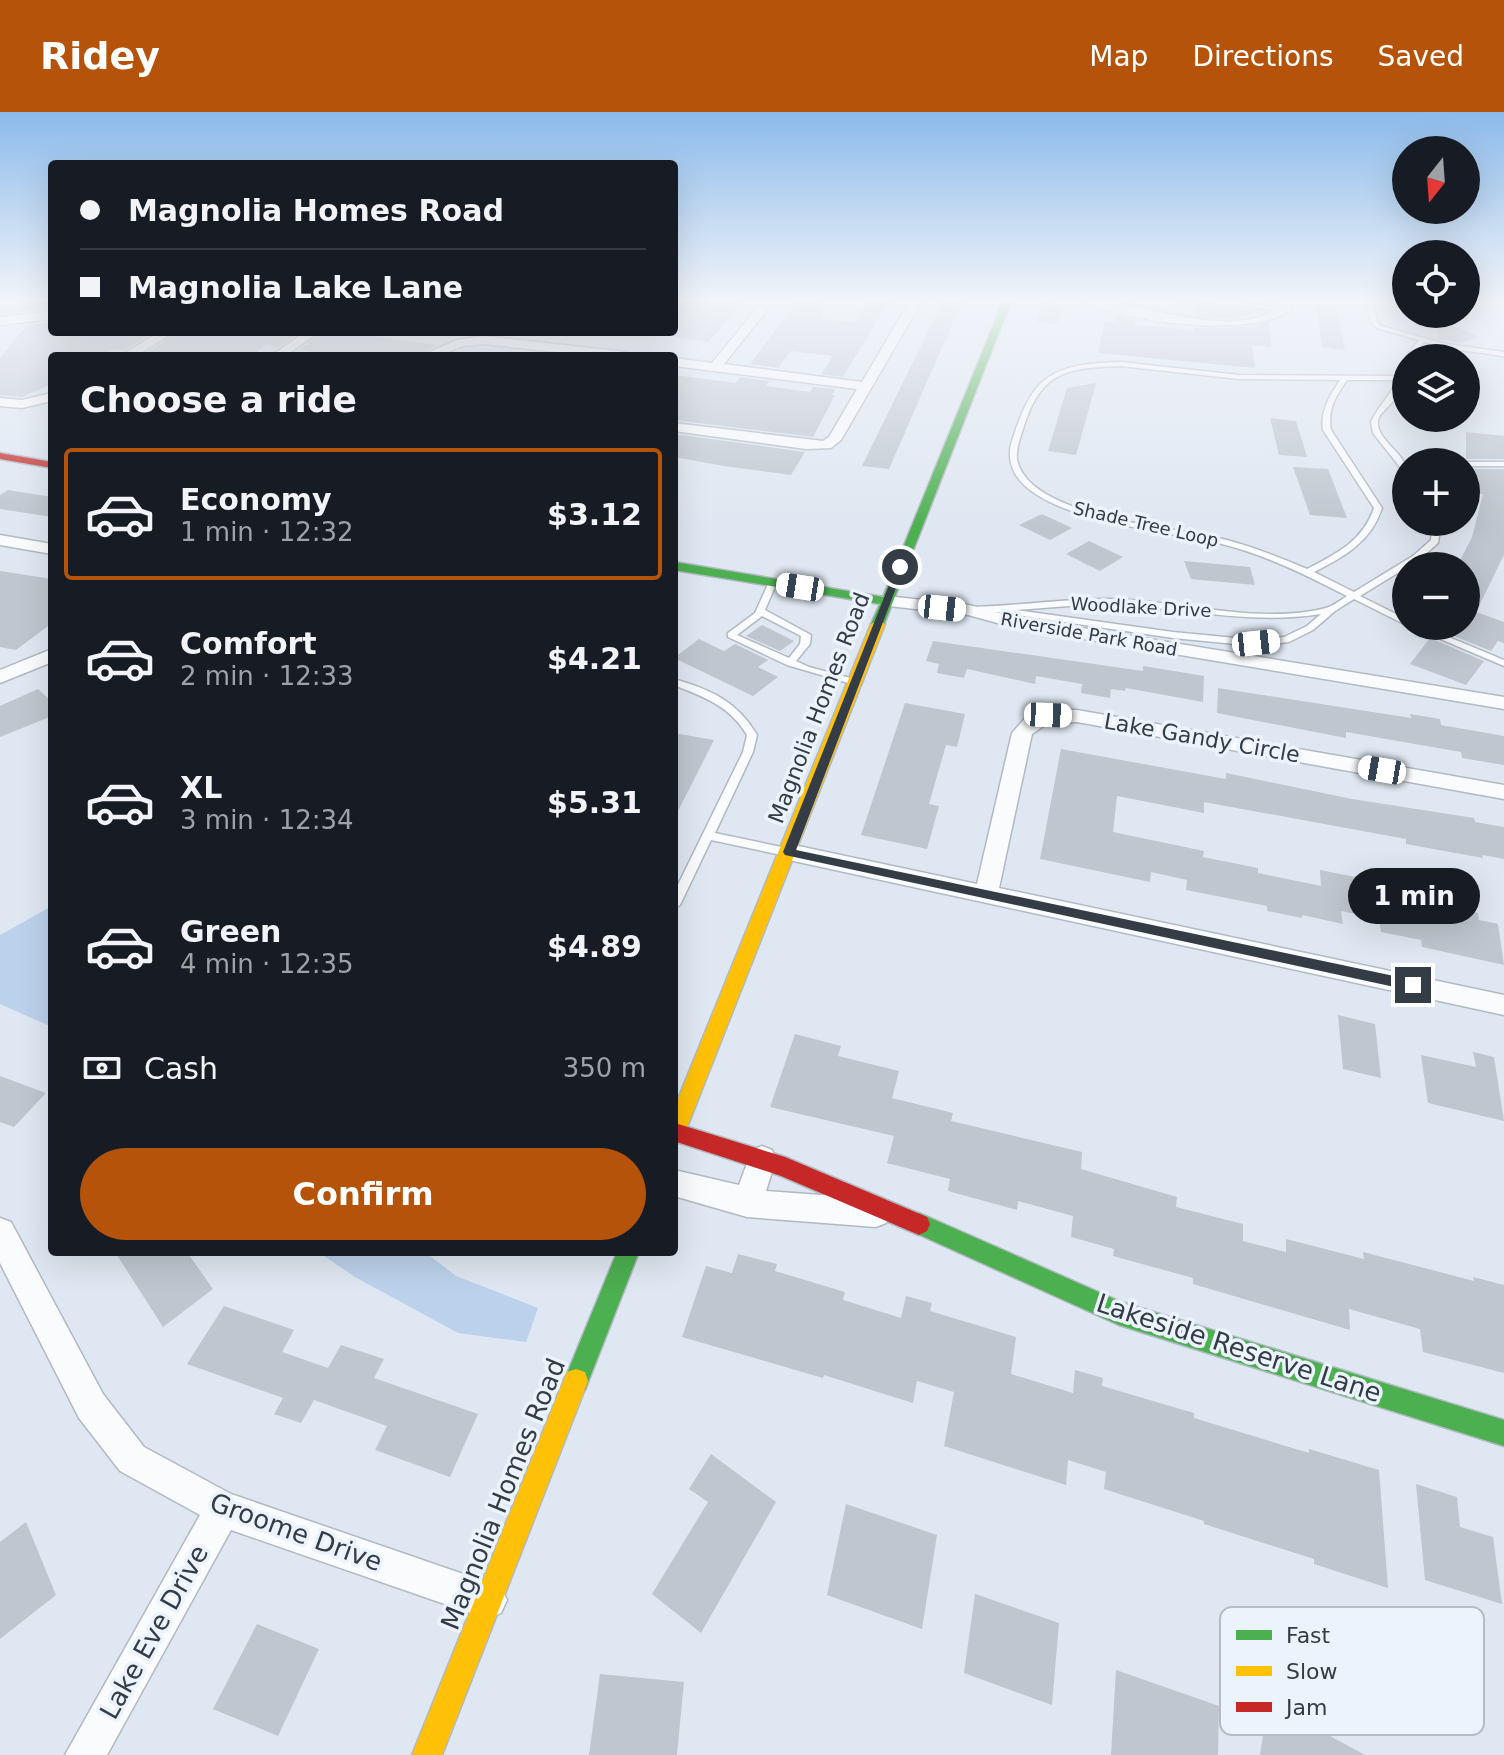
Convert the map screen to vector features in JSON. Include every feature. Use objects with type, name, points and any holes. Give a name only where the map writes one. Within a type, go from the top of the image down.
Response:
[{"type":"street","points":[[784,376],[866,386]]},
{"type":"street","points":[[678,428],[826,445],[834,440],[872,376]]},
{"type":"street","name":"Magnolia Homes Road","points":[[678,1124],[977,376]]},
{"type":"street","points":[[0,402],[22,404],[48,398]]},
{"type":"street","points":[[0,456],[48,464]]},
{"type":"street","points":[[0,540],[48,548]]},
{"type":"street","name":"Riverside Park Road","points":[[678,567],[886,601],[969,610],[1012,622],[1504,703]]},
{"type":"street","points":[[0,677],[48,657]]},
{"type":"street","name":"Lake Gandy Circle","points":[[986,895],[1022,733],[1030,722],[1048,715],[1077,716],[1504,792]]},
{"type":"street","points":[[789,852],[1504,1005]]},
{"type":"street","name":"Lakeside Reserve Lane","points":[[678,1135],[762,1159],[1016,1265],[1119,1313],[1504,1433]]},
{"type":"street","points":[[747,1203],[762,1159]]},
{"type":"street","name":"Lakeside Reserve Lane","points":[[678,1184],[747,1203],[775,1207],[890,1214]]},
{"type":"street","name":"Groome Drive","points":[[0,1232],[91,1406],[132,1459],[223,1509],[488,1600]]},
{"type":"street","name":"Magnolia Homes Road","points":[[427,1755],[626,1256]]},
{"type":"street","name":"Lake Eve Drive","points":[[85,1755],[223,1509]]},
{"type":"lane","name":"Shade Tree Loop","points":[[1055,376],[1033,395],[1012,452],[1014,465],[1026,482],[1046,497],[1074,510],[1108,520],[1218,540],[1256,551],[1392,616]]},
{"type":"lane","name":"Shade Tree Loop","points":[[1226,376],[1392,378]]},
{"type":"lane","points":[[1306,573],[1365,537],[1375,523],[1378,508],[1327,430],[1324,418],[1345,378]]},
{"type":"lane","points":[[1392,395],[1374,422],[1377,433],[1392,451]]},
{"type":"lane","points":[[1480,464],[1504,464]]},
{"type":"lane","name":"Woodlake Drive","points":[[998,610],[1173,635],[1256,643],[1286,640],[1310,628],[1332,609],[1416,558],[1435,541],[1436,536]]},
{"type":"lane","points":[[773,582],[760,611],[731,635],[790,663],[855,682]]},
{"type":"lane","name":"Woodlake Drive","points":[[969,610],[1113,602],[1269,617],[1299,617],[1332,609]]},
{"type":"lane","points":[[760,611],[806,635],[805,644],[790,663]]},
{"type":"lane","points":[[1448,640],[1504,663]]},
{"type":"lane","points":[[678,684],[718,700],[741,714],[752,735],[748,752],[678,897]]},
{"type":"lane","points":[[708,835],[789,852]]},
{"type":"shaded area","points":[[48,908],[48,1025],[0,1004],[0,935]]},
{"type":"shaded area","points":[[324,1256],[430,1256],[456,1276],[538,1308],[526,1342],[458,1333],[355,1277]]},
{"type":"building","points":[[0,376],[48,376],[48,386],[22,397],[0,395]]},
{"type":"building","points":[[678,376],[736,383],[740,377],[769,381],[766,386],[810,392],[813,387],[835,389],[832,395],[835,395],[813,437],[678,420]]},
{"type":"building","points":[[906,376],[930,376],[889,469],[862,466]]},
{"type":"building","points":[[1096,383],[1076,455],[1048,451],[1067,388]]},
{"type":"building","points":[[1270,418],[1296,421],[1307,457],[1279,455]]},
{"type":"building","points":[[1466,432],[1504,436],[1504,459],[1480,459],[1480,448],[1466,448]]},
{"type":"building","points":[[678,435],[805,452],[791,475],[678,458]]},
{"type":"building","points":[[1293,467],[1328,469],[1347,518],[1310,515]]},
{"type":"building","points":[[1480,469],[1504,469],[1504,555],[1480,604],[1480,552],[1464,552],[1472,536],[1480,536],[1483,494],[1480,494]]},
{"type":"building","points":[[8,490],[48,496],[48,516],[0,509],[0,495]]},
{"type":"building","points":[[1042,514],[1072,528],[1050,540],[1019,525]]},
{"type":"building","points":[[1089,541],[1123,557],[1100,571],[1066,554]]},
{"type":"building","points":[[1184,561],[1250,567],[1255,585],[1191,579]]},
{"type":"building","points":[[0,571],[48,578],[48,626],[16,650],[0,647]]},
{"type":"building","points":[[1480,613],[1504,622],[1504,643],[1498,641],[1491,651],[1464,640],[1480,640]]},
{"type":"building","points":[[762,625],[794,641],[780,651],[746,636]]},
{"type":"building","points":[[699,639],[724,651],[735,644],[768,660],[758,667],[778,677],[753,696],[678,660],[678,655]]},
{"type":"building","points":[[1428,640],[1484,661],[1466,685],[1410,664]]},
{"type":"building","points":[[933,641],[1143,671],[1143,666],[1204,676],[1203,702],[1126,688],[1125,691],[1111,689],[1110,698],[1081,693],[1082,684],[1036,676],[1035,684],[967,669],[964,678],[937,673],[939,664],[926,661]]},
{"type":"building","points":[[1218,688],[1411,718],[1410,714],[1440,719],[1441,725],[1504,736],[1504,765],[1462,758],[1461,752],[1346,732],[1346,738],[1217,713]]},
{"type":"building","points":[[38,689],[48,698],[48,718],[0,737],[0,706]]},
{"type":"building","points":[[905,703],[965,714],[957,747],[946,745],[929,804],[939,806],[927,849],[861,835]]},
{"type":"building","points":[[678,734],[714,740],[678,811]]},
{"type":"building","points":[[1061,749],[1226,779],[1226,773],[1352,799],[1474,818],[1475,822],[1504,827],[1504,859],[1482,855],[1483,858],[1406,844],[1406,839],[1204,802],[1204,813],[1117,796],[1113,832],[1204,851],[1203,857],[1258,868],[1258,873],[1321,886],[1320,870],[1391,884],[1393,896],[1478,913],[1479,920],[1498,924],[1504,965],[1422,947],[1421,940],[1381,932],[1379,919],[1341,911],[1343,924],[1302,915],[1302,918],[1267,911],[1267,906],[1186,890],[1187,880],[1151,872],[1150,882],[1040,859]]},
{"type":"building","points":[[1338,1015],[1375,1024],[1381,1078],[1343,1069]]},
{"type":"building","points":[[795,1034],[841,1046],[838,1056],[899,1071],[892,1098],[953,1113],[951,1121],[1082,1152],[1081,1169],[1177,1197],[1176,1207],[1243,1224],[1243,1241],[1286,1252],[1286,1239],[1364,1259],[1363,1252],[1474,1281],[1473,1277],[1504,1285],[1504,1373],[1423,1352],[1420,1329],[1349,1309],[1350,1330],[1193,1284],[1193,1278],[1113,1256],[1114,1249],[1071,1237],[1073,1216],[1018,1201],[1017,1210],[948,1191],[950,1179],[887,1163],[894,1136],[770,1107]]},
{"type":"building","points":[[1473,1052],[1494,1057],[1504,1121],[1428,1103],[1421,1055],[1476,1067]]},
{"type":"building","points":[[0,1076],[46,1093],[14,1127],[0,1122]]},
{"type":"building","points":[[738,1254],[777,1264],[775,1271],[845,1292],[843,1300],[901,1318],[906,1296],[932,1303],[930,1311],[1016,1337],[1011,1374],[1073,1393],[1075,1370],[1103,1378],[1102,1386],[1194,1413],[1194,1418],[1309,1453],[1309,1449],[1379,1470],[1388,1588],[1314,1564],[1314,1559],[1104,1489],[1106,1472],[1068,1460],[1066,1485],[944,1446],[954,1392],[917,1381],[913,1403],[824,1375],[823,1378],[682,1337],[706,1266],[732,1273]]},
{"type":"building","points":[[118,1256],[190,1256],[213,1289],[163,1327]]},
{"type":"building","points":[[224,1306],[294,1330],[282,1352],[328,1368],[341,1345],[384,1359],[374,1378],[478,1414],[450,1477],[375,1450],[387,1426],[314,1400],[301,1423],[274,1414],[283,1398],[187,1364]]},
{"type":"building","points":[[711,1454],[776,1502],[701,1633],[652,1594],[708,1502],[689,1489]]},
{"type":"building","points":[[1416,1484],[1457,1497],[1460,1527],[1493,1537],[1502,1604],[1425,1580]]},
{"type":"building","points":[[846,1504],[937,1535],[922,1629],[827,1595]]},
{"type":"building","points":[[26,1522],[56,1595],[0,1639],[0,1542]]},
{"type":"building","points":[[975,1594],[1059,1623],[1052,1705],[964,1673]]},
{"type":"building","points":[[257,1624],[319,1649],[278,1736],[213,1709]]},
{"type":"building","points":[[1116,1670],[1219,1706],[1218,1755],[1111,1755]]},
{"type":"building","points":[[600,1674],[684,1682],[677,1755],[589,1755]]},
{"type":"building","points":[[1263,1735],[1328,1735],[1365,1755],[1260,1755]]},
{"type":"traffic: fast","points":[[878,624],[977,376]]},
{"type":"traffic: fast","points":[[678,567],[886,601]]},
{"type":"traffic: fast","points":[[919,1224],[1119,1313],[1504,1433]]},
{"type":"traffic: fast","points":[[576,1381],[626,1256]]},
{"type":"traffic: slow","points":[[678,1125],[878,624]]},
{"type":"traffic: slow","points":[[427,1755],[576,1381]]},
{"type":"traffic: jam","points":[[0,456],[48,464]]},
{"type":"traffic: jam","points":[[678,1133],[785,1167],[919,1224]]},
{"type":"route","points":[[900,567],[789,852],[1413,985]]}]
